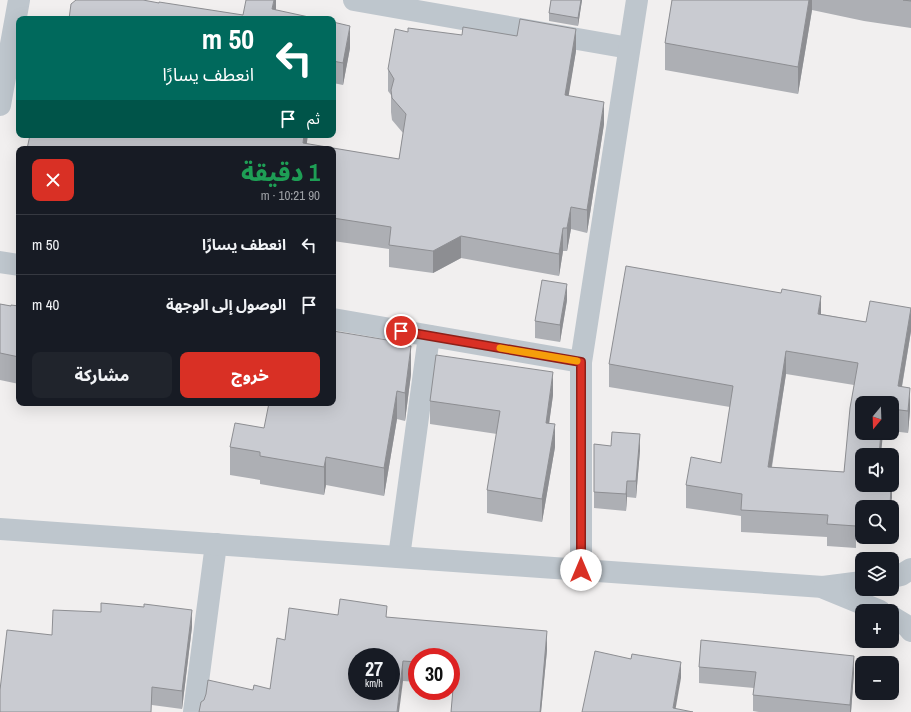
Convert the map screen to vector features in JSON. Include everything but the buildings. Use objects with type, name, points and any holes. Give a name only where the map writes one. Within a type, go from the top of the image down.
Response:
[{"type":"street","points":[[16,16],[19,0]]},
{"type":"street","points":[[581,570],[581,362],[637,0]]},
{"type":"street","points":[[368,1],[629,48]]},
{"type":"street","points":[[0,105],[16,17]]},
{"type":"street","points":[[0,262],[16,265]]},
{"type":"street","points":[[336,320],[581,362]]},
{"type":"street","points":[[399,557],[429,336]]},
{"type":"street","points":[[0,529],[823,587],[855,583]]},
{"type":"street","points":[[194,712],[216,544]]},
{"type":"street","points":[[899,575],[911,569]]},
{"type":"street","points":[[823,587],[863,604]]},
{"type":"street","points":[[899,621],[907,626],[911,631]]},
{"type":"slow traffic","points":[[500,348],[577,361]]},
{"type":"route","points":[[401,331],[581,362],[581,570]]}]
